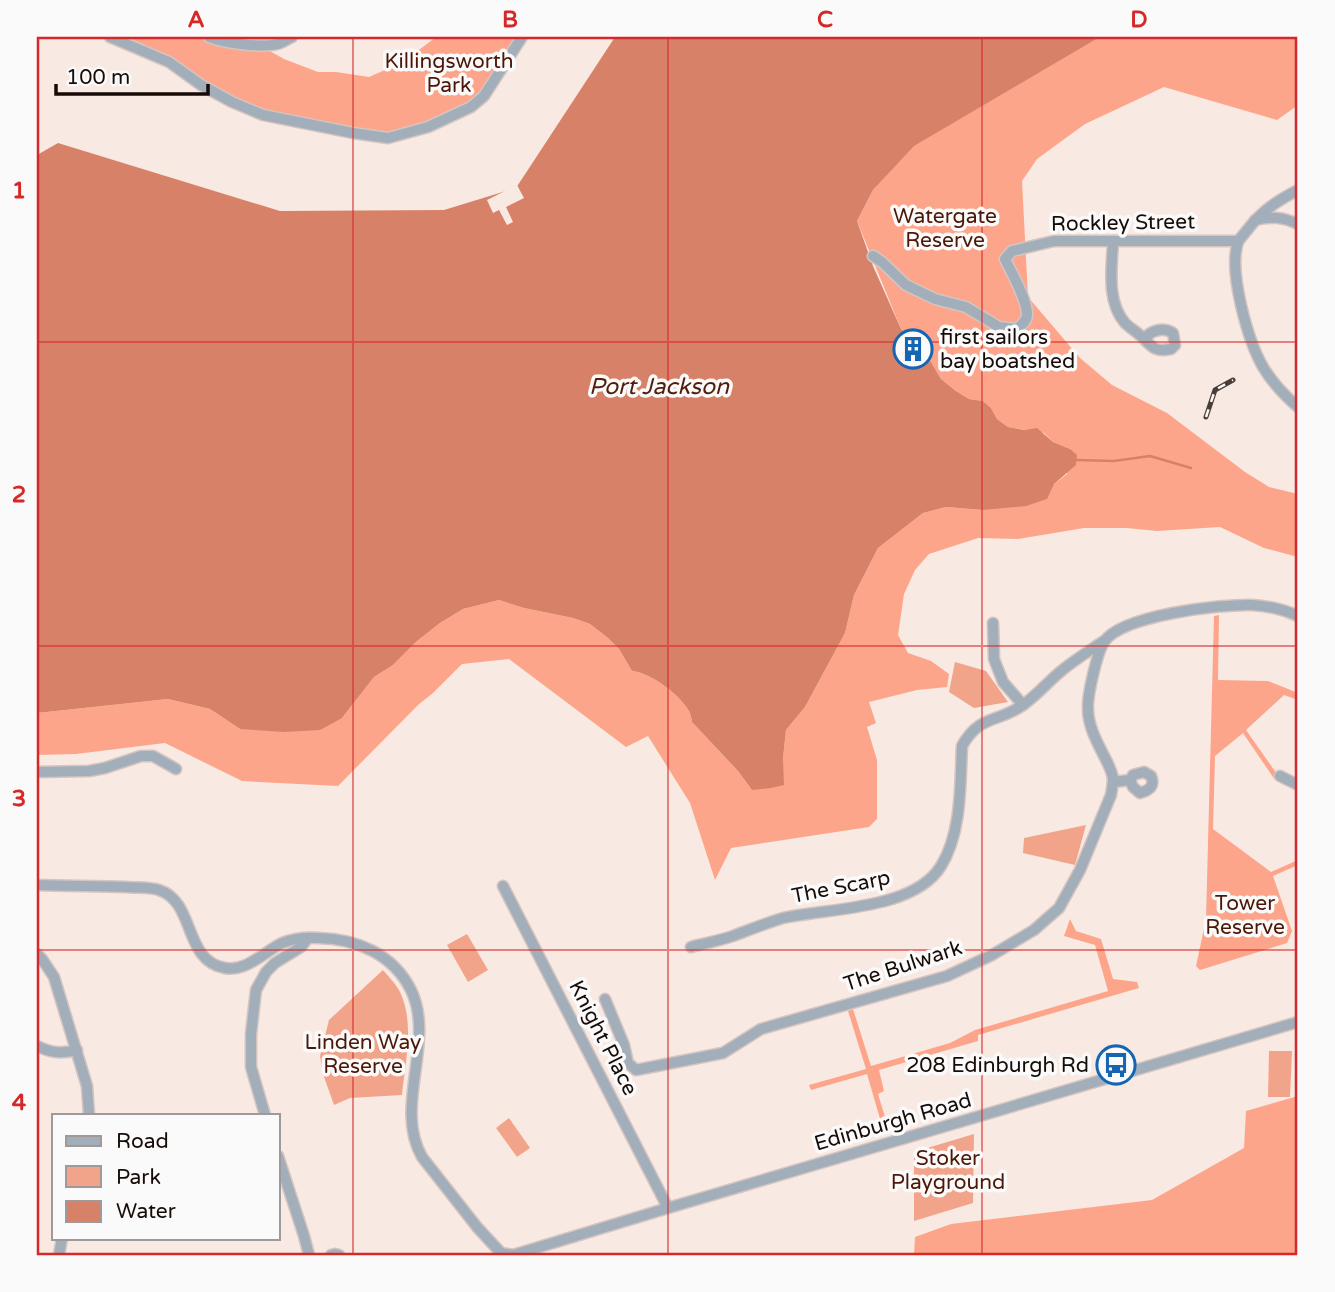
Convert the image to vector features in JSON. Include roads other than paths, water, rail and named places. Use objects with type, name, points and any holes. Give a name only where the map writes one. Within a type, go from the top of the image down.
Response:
[{"type":"street","points":[[110,37],[169,62],[201,85],[263,115],[388,138],[428,127],[471,107],[484,96],[522,37]]},
{"type":"street","points":[[209,37],[221,42],[266,45],[292,37]]},
{"type":"street","points":[[1298,190],[1275,202],[1255,221],[1238,242],[1236,263],[1237,283],[1248,335],[1263,368],[1286,397],[1298,407]]},
{"type":"street","points":[[1255,221],[1273,217],[1298,224]]},
{"type":"street","points":[[1113,241],[1113,297],[1117,310],[1125,323],[1144,339]]},
{"type":"street","name":"Rockley Street","points":[[873,256],[906,285],[935,299],[966,307],[999,327],[1017,329],[1024,323],[1027,315],[1019,288],[1004,259],[1012,251],[1054,242],[1238,242]]},
{"type":"street","points":[[1130,780],[1114,782],[1112,771],[1089,722],[1087,706],[1105,640],[1124,627],[1148,618],[1208,608],[1250,605],[1282,609],[1298,617]]},
{"type":"street","points":[[993,623],[994,659],[1003,682],[1023,705]]},
{"type":"street","name":"The Scarp","points":[[691,947],[782,919],[892,899],[918,888],[940,867],[950,846],[956,824],[962,746],[968,736],[977,726],[1023,705],[1068,666],[1105,640]]},
{"type":"street","points":[[37,772],[89,771],[141,756],[153,757],[176,769]]},
{"type":"street","points":[[1280,776],[1298,785]]},
{"type":"street","name":"The Bulwark","points":[[605,999],[621,1036],[628,1063],[636,1070],[723,1053],[761,1029],[947,975],[992,955],[1034,930],[1059,908],[1080,870],[1114,782]]},
{"type":"street","points":[[37,885],[114,886],[160,890],[176,902],[198,950],[215,965],[225,968],[238,968],[293,939],[308,937],[360,944],[383,956],[400,971],[412,992],[417,1010],[418,1034],[411,1112],[417,1149],[500,1254]]},
{"type":"street","name":"Knight Place","points":[[503,886],[668,1208]]},
{"type":"street","points":[[265,1114],[251,1067],[251,1034],[256,990],[266,972],[300,947],[308,937]]},
{"type":"street","points":[[37,954],[54,977],[87,1086],[89,1114]]},
{"type":"street","name":"Edinburgh Road","points":[[500,1254],[513,1255],[1298,1023]]},
{"type":"street","points":[[37,1046],[48,1052],[77,1050]]},
{"type":"street","points":[[280,1162],[309,1255]]},
{"type":"street","points":[[331,1255],[339,1255]]},
{"type":"water","name":"Port Jackson","points":[[615,37],[1100,37],[914,146],[873,190],[857,221],[873,266],[901,329],[931,362],[941,379],[969,399],[983,401],[997,419],[1008,427],[1025,430],[1037,428],[1053,442],[1077,455],[1076,465],[1054,484],[1047,499],[1026,506],[983,510],[946,507],[923,513],[878,548],[854,595],[845,633],[805,707],[786,730],[784,785],[771,788],[752,790],[692,722],[689,712],[679,698],[656,680],[632,671],[619,649],[590,624],[499,600],[463,609],[440,623],[393,665],[374,677],[342,718],[320,730],[284,732],[240,729],[210,709],[168,699],[37,713],[37,155],[58,143],[280,211],[444,210],[516,188]]},
{"type":"waterway","points":[[1076,460],[1114,461],[1150,456],[1191,468]]},
{"type":"railway","points":[[1206,417],[1215,390],[1233,380]]},
{"type":"place","name":"first sailors bay boatshed","points":[[913,349]]},
{"type":"place","name":"208 Edinburgh Rd","points":[[1116,1065]]},
{"type":"park label","name":"Killingsworth Park","points":[[449,73]]},
{"type":"park label","name":"Watergate Reserve","points":[[945,228]]},
{"type":"park label","name":"Tower Reserve","points":[[1245,915]]},
{"type":"park label","name":"Linden Way Reserve","points":[[363,1054]]},
{"type":"park label","name":"Stoker Playground","points":[[948,1170]]}]
